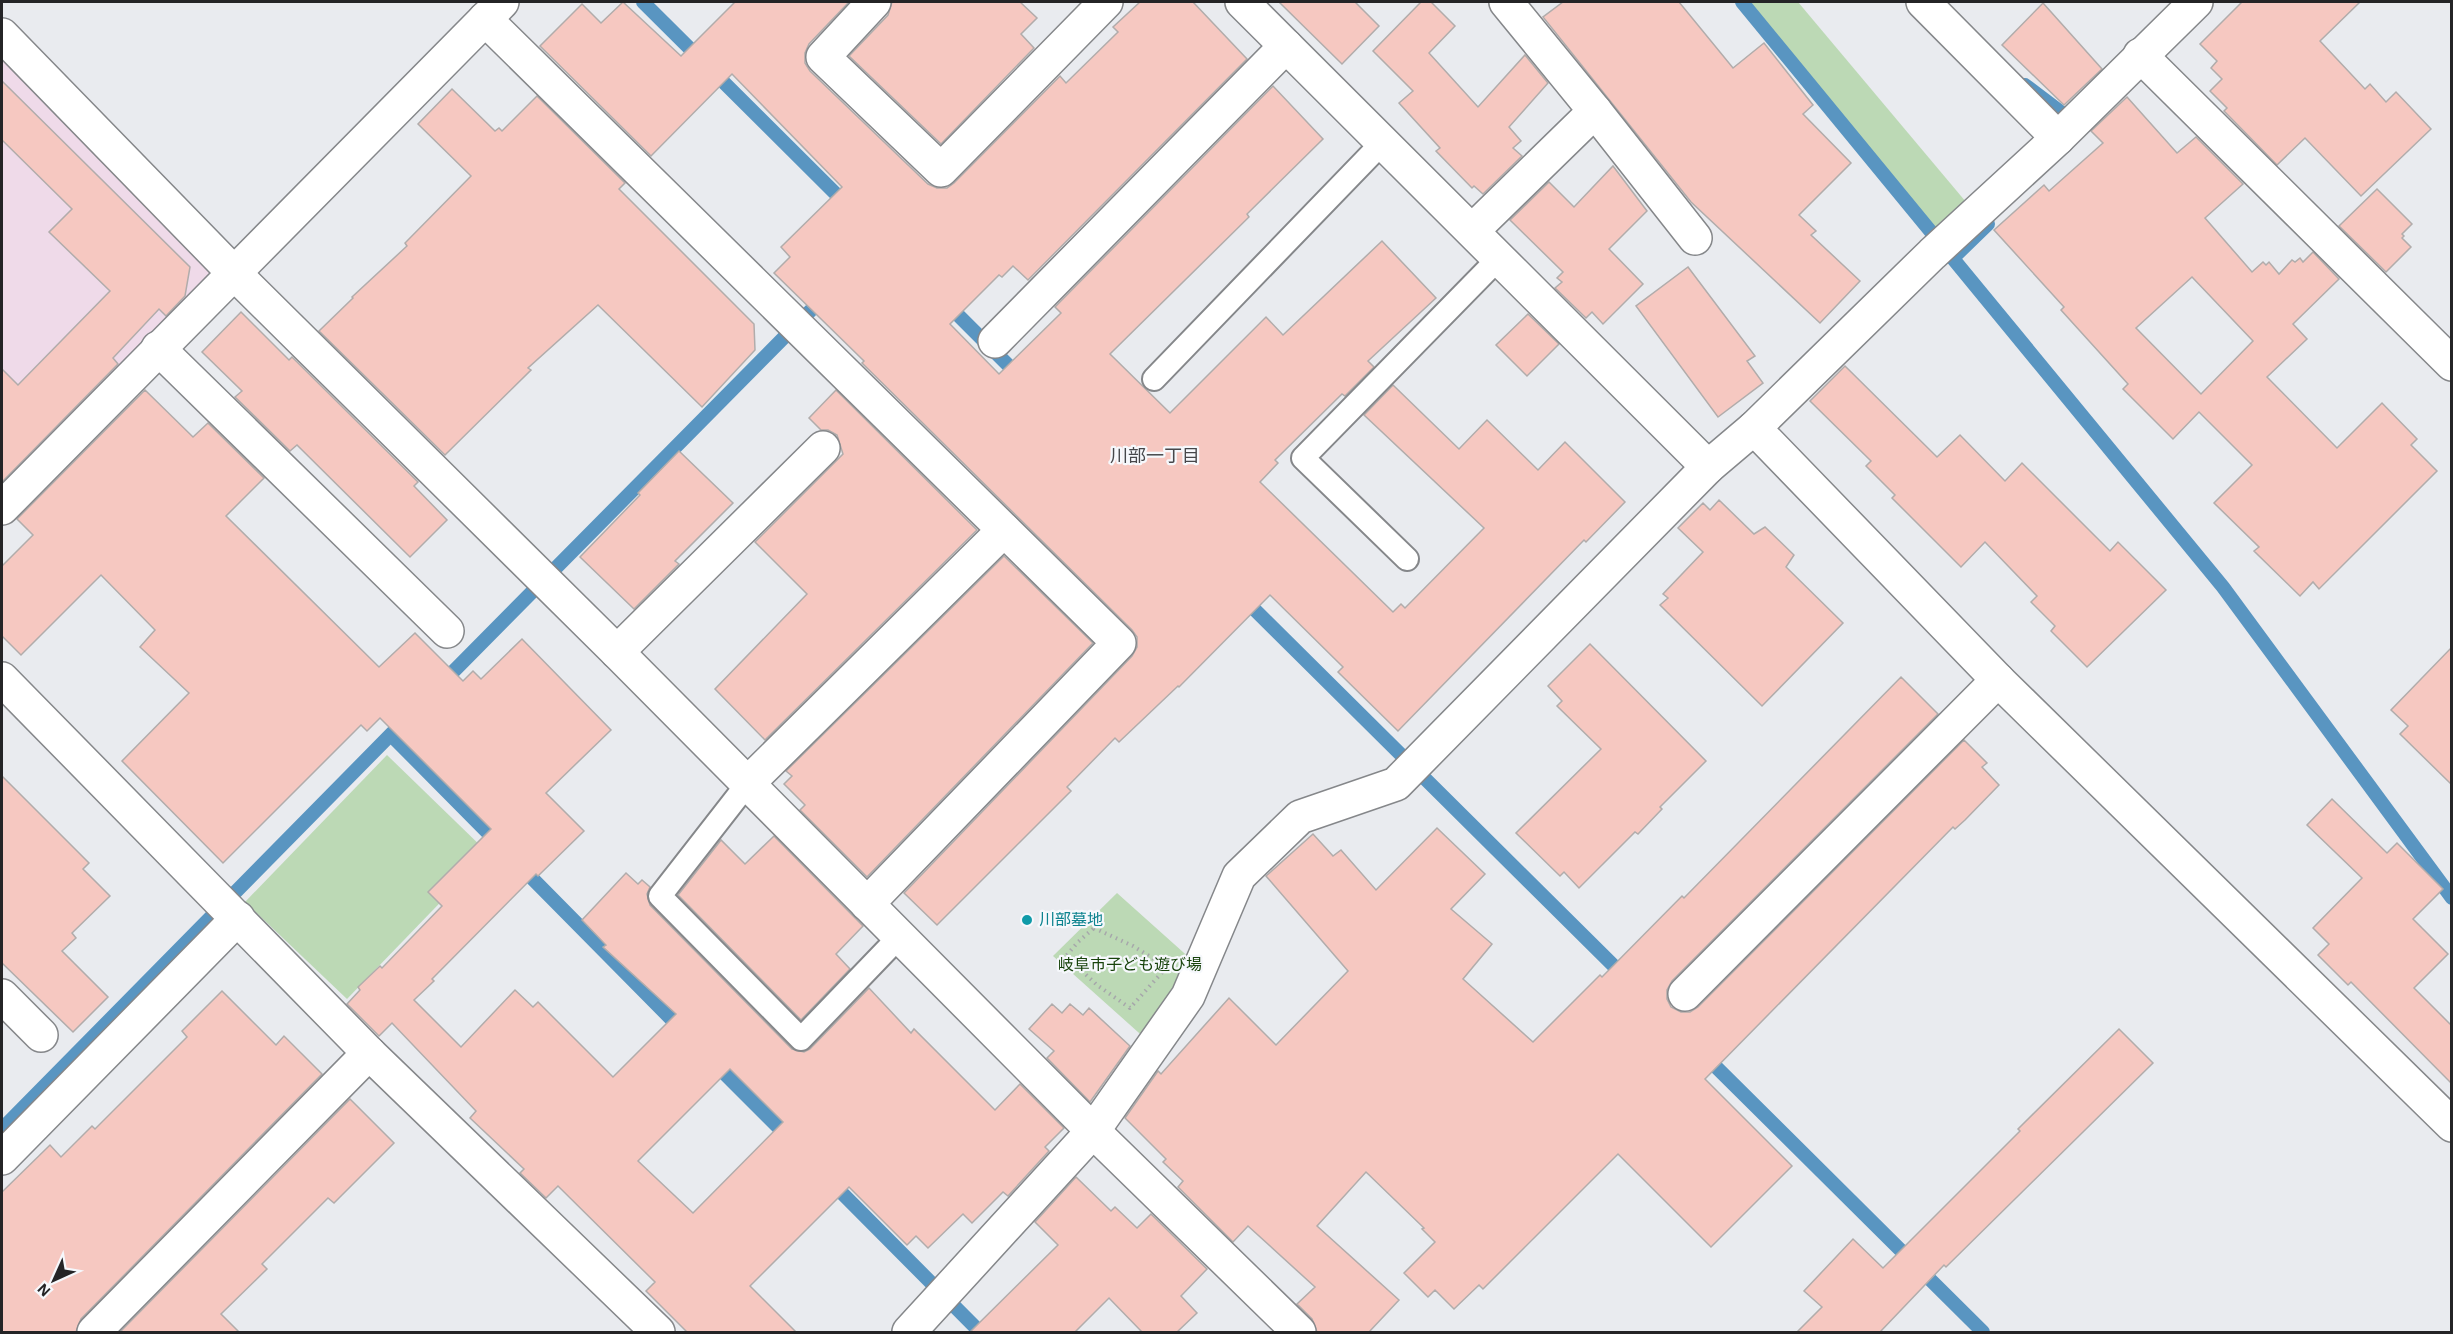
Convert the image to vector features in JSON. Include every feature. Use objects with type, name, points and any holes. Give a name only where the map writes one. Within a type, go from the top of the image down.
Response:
[{"type":"street","points":[[874,2],[823,57],[941,170],[1106,2]]},
{"type":"street","points":[[1242,2],[1708,467]]},
{"type":"street","points":[[1506,2],[1695,238]]},
{"type":"street","points":[[1923,2],[2058,138]]},
{"type":"street","points":[[909,1332],[1093,1131],[1188,996],[1239,876],[1300,817],[1396,784],[1708,467],[1754,428],[1932,255],[2058,138],[2196,2]]},
{"type":"street","points":[[2,508],[493,10],[1004,530],[1119,643],[867,904]]},
{"type":"street","points":[[2,35],[233,272],[617,652],[1093,1131],[1299,1332]]},
{"type":"street","points":[[994,341],[1286,46]]},
{"type":"street","points":[[2140,56],[2451,364]]},
{"type":"street","points":[[1472,231],[1594,111]]},
{"type":"street","points":[[158,348],[447,631]]},
{"type":"street","points":[[1754,428],[1998,680],[2451,1125]]},
{"type":"street","points":[[617,652],[823,448]]},
{"type":"street","points":[[748,783],[1004,530]]},
{"type":"street","points":[[2,680],[369,1053],[658,1332]]},
{"type":"street","points":[[1685,994],[1998,680]]},
{"type":"street","points":[[2,1158],[238,918]]},
{"type":"street","points":[[2,996],[41,1035]]},
{"type":"street","points":[[94,1332],[369,1053]]},
{"type":"lane","points":[[1154,379],[1383,142]]},
{"type":"lane","points":[[1407,559],[1303,458],[1498,259]]},
{"type":"lane","points":[[748,783],[660,896],[801,1039],[899,936]]},
{"type":"path","points":[[1094,928],[1133,946],[1167,967],[1130,1008],[1096,985],[1066,956],[1094,928]]},
{"type":"shaded area","points":[[2,60],[215,275],[2,488]]},
{"type":"green space","points":[[1748,2],[1798,2],[1966,202],[1939,233]]},
{"type":"green space","points":[[387,755],[488,853],[347,999],[245,902]]},
{"type":"green space","name":"岐阜市子ども遊び場","points":[[1117,893],[1193,961],[1148,1041],[1053,956]]},
{"type":"building","points":[[623,2],[681,56],[735,2],[849,2],[809,44],[805,53],[805,63],[810,71],[928,184],[937,188],[947,188],[1060,76],[1066,83],[1118,32],[1113,27],[1140,2],[1193,2],[1247,59],[1028,280],[1013,266],[1002,277],[999,275],[950,324],[999,374],[1061,313],[1055,307],[1273,86],[1323,139],[1247,214],[1249,217],[1110,354],[1170,413],[1266,317],[1283,335],[1382,241],[1436,298],[1368,361],[1374,367],[1345,396],[1342,394],[1275,460],[1278,463],[1260,482],[1393,612],[1401,604],[1405,608],[1484,528],[1364,415],[1393,385],[1459,449],[1487,420],[1538,470],[1565,442],[1625,502],[1586,542],[1584,540],[1398,731],[1338,672],[1343,667],[1270,595],[1179,687],[1119,742],[1115,738],[1067,787],[1071,791],[937,925],[904,893],[1132,656],[1137,647],[1137,637],[774,273],[790,257],[781,247],[842,187],[732,74],[651,156],[540,46],[582,4],[601,23]]},
{"type":"building","points":[[892,2],[1020,2],[1037,18],[1021,34],[1034,48],[941,144],[849,56],[888,15]]},
{"type":"building","points":[[1279,2],[1355,2],[1379,26],[1342,64]]},
{"type":"building","points":[[1421,2],[1431,2],[1455,26],[1429,53],[1478,107],[1525,55],[1548,83],[1509,127],[1521,141],[1513,148],[1522,156],[1483,194],[1474,186],[1472,188],[1436,151],[1440,148],[1399,103],[1413,91],[1373,51]]},
{"type":"building","points":[[1563,2],[1679,2],[1733,68],[1764,43],[1813,105],[1803,114],[1851,163],[1799,215],[1816,231],[1811,235],[1860,281],[1820,323],[1691,202],[1543,17]]},
{"type":"building","points":[[2242,2],[2360,2],[2320,41],[2365,89],[2370,84],[2386,102],[2396,92],[2431,129],[2361,196],[2305,138],[2277,165],[2224,111],[2227,108],[2210,91],[2222,79],[2211,68],[2217,61],[2200,44]]},
{"type":"building","points":[[2043,3],[2102,69],[2064,105],[2002,45]]},
{"type":"building","points":[[2,81],[190,267],[185,296],[166,316],[159,309],[113,358],[118,364],[2,482],[2,369],[18,385],[110,291],[49,232],[72,209],[2,140]]},
{"type":"building","points":[[452,89],[495,131],[499,128],[502,131],[537,96],[625,183],[619,189],[754,324],[755,350],[702,407],[598,305],[528,368],[531,370],[445,455],[319,331],[407,246],[405,243],[471,176],[418,124]]},
{"type":"building","points":[[2127,97],[2177,153],[2196,137],[2243,184],[2205,218],[2252,272],[2263,262],[2266,265],[2269,262],[2279,274],[2292,260],[2295,262],[2300,258],[2303,262],[2313,252],[2339,279],[2293,324],[2307,339],[2267,377],[2337,448],[2382,403],[2417,439],[2411,445],[2437,471],[2319,589],[2313,582],[2300,596],[2254,551],[2259,547],[2214,503],[2252,465],[2199,412],[2173,439],[2123,389],[2128,384],[2061,310],[2064,307],[1994,230],[2044,185],[2049,191],[2103,143],[2091,131]],"holes":[[[2192,277],[2253,341],[2201,394],[2136,328]]]},
{"type":"building","points":[[1613,166],[1647,211],[1609,249],[1643,284],[1603,324],[1592,312],[1586,318],[1555,288],[1562,282],[1557,278],[1563,272],[1510,220],[1549,182],[1574,207]]},
{"type":"building","points":[[2377,189],[2412,224],[2402,234],[2404,236],[2402,238],[2411,247],[2386,272],[2339,226]]},
{"type":"building","points":[[1688,267],[1755,356],[1747,361],[1763,383],[1718,417],[1636,306]]},
{"type":"building","points":[[241,312],[289,360],[292,357],[418,482],[414,486],[447,520],[410,557],[297,445],[290,451],[235,397],[242,391],[202,352]]},
{"type":"building","points":[[1528,314],[1559,344],[1527,376],[1496,345]]},
{"type":"building","points":[[1845,366],[1937,457],[1960,435],[2005,481],[2022,463],[2110,551],[2118,542],[2166,590],[2087,667],[2051,631],[2055,626],[2031,602],[2037,596],[1985,542],[1961,567],[1892,498],[1895,495],[1866,466],[1871,461],[1810,401]]},
{"type":"building","points":[[145,390],[193,437],[208,423],[264,478],[226,516],[379,667],[415,633],[463,681],[473,671],[481,679],[522,639],[611,730],[546,793],[584,831],[538,876],[536,874],[414,1000],[461,1047],[515,990],[533,1007],[538,1002],[613,1077],[676,1014],[603,947],[606,945],[582,920],[626,873],[638,884],[642,880],[650,887],[647,894],[650,905],[792,1049],[804,1052],[810,1049],[869,988],[911,1033],[914,1029],[995,1110],[1020,1084],[1064,1128],[1045,1147],[1049,1151],[1008,1196],[1003,1192],[972,1223],[963,1214],[928,1248],[916,1236],[907,1245],[849,1187],[750,1286],[796,1332],[687,1332],[646,1291],[655,1282],[558,1186],[546,1198],[520,1173],[524,1169],[470,1118],[476,1111],[392,1023],[379,1036],[347,1004],[360,990],[358,987],[380,966],[382,968],[442,906],[428,892],[491,829],[380,718],[367,731],[361,725],[223,863],[122,761],[189,693],[140,647],[155,630],[101,575],[21,655],[2,636],[2,566],[33,535],[17,519]],"holes":[[[730,1069],[783,1122],[693,1213],[638,1161]]]},
{"type":"building","points":[[836,390],[977,530],[765,740],[715,689],[807,594],[755,542],[843,454],[837,435],[828,430],[821,430],[809,418]]},
{"type":"building","points":[[679,451],[733,503],[675,561],[679,564],[634,609],[580,557]]},
{"type":"building","points":[[1719,500],[1754,534],[1765,527],[1794,555],[1786,567],[1843,623],[1762,706],[1660,605],[1668,598],[1663,594],[1703,552],[1678,528],[1703,503],[1710,510]]},
{"type":"building","points":[[1004,556],[1093,643],[867,877],[800,810],[805,805],[784,784],[792,776],[786,771]]},
{"type":"building","points":[[1590,644],[1706,761],[1660,807],[1662,809],[1638,834],[1635,832],[1579,888],[1564,872],[1560,876],[1516,833],[1601,749],[1557,706],[1562,701],[1548,686]]},
{"type":"building","points":[[2451,648],[2451,784],[2400,734],[2408,726],[2391,710]]},
{"type":"building","points":[[1901,677],[1938,714],[1672,981],[1667,990],[1667,999],[1671,1007],[1681,1012],[1690,1012],[1698,1007],[1964,740],[1987,763],[1982,767],[1999,785],[1965,820],[1955,829],[1953,827],[1705,1079],[1792,1166],[1711,1247],[1618,1154],[1483,1289],[1479,1285],[1454,1309],[1435,1290],[1428,1297],[1404,1273],[1435,1242],[1422,1229],[1424,1228],[1366,1172],[1317,1226],[1399,1300],[1369,1332],[1317,1332],[1312,1319],[1297,1304],[1315,1287],[1248,1226],[1233,1242],[1178,1187],[1183,1181],[1163,1162],[1166,1159],[1125,1118],[1158,1071],[1161,1074],[1229,998],[1276,1045],[1348,971],[1266,876],[1313,834],[1333,856],[1341,850],[1376,890],[1437,828],[1485,874],[1451,909],[1492,944],[1463,979],[1533,1042],[1600,975],[1602,977],[1682,896],[1684,898]]},
{"type":"building","points":[[2,776],[89,863],[83,869],[110,896],[72,933],[76,938],[62,951],[108,997],[73,1032],[2,963]]},
{"type":"building","points":[[2332,799],[2387,853],[2397,843],[2443,889],[2413,919],[2448,954],[2414,988],[2451,1025],[2451,1083],[2351,982],[2348,985],[2318,955],[2329,944],[2313,928],[2362,878],[2307,825]]},
{"type":"building","points":[[774,836],[863,926],[836,954],[850,969],[801,1020],[678,895],[721,840],[745,864]]},
{"type":"building","points":[[222,991],[276,1045],[284,1036],[322,1074],[81,1319],[76,1332],[2,1332],[2,1192],[50,1145],[61,1157],[92,1126],[95,1129],[187,1037],[182,1031]]},
{"type":"building","points":[[1052,1004],[1062,1013],[1070,1004],[1083,1015],[1089,1008],[1130,1046],[1090,1102],[1047,1058],[1054,1051],[1029,1029]]},
{"type":"building","points":[[2119,1029],[2153,1063],[1946,1267],[1944,1265],[1880,1332],[1797,1332],[1822,1307],[1804,1291],[1853,1239],[1883,1268]]},
{"type":"building","points":[[350,1099],[394,1143],[334,1203],[328,1198],[262,1264],[267,1269],[221,1314],[239,1332],[120,1332]]},
{"type":"building","points":[[1076,1177],[1111,1211],[1115,1207],[1137,1228],[1151,1214],[1207,1269],[1181,1296],[1197,1313],[1177,1332],[1142,1332],[1109,1298],[1075,1332],[970,1332],[1058,1245],[1035,1222]]},
{"type":"waterway","points":[[643,2],[847,205]]},
{"type":"waterway","points":[[1742,2],[2223,587],[2452,898]]},
{"type":"waterway","points":[[2025,85],[2074,122]]},
{"type":"waterway","points":[[1953,258],[1988,224]]},
{"type":"waterway","points":[[442,683],[825,296]]},
{"type":"waterway","points":[[946,303],[1021,378]]},
{"type":"waterway","points":[[1244,599],[1626,978]]},
{"type":"waterway","points":[[2,1129],[407,718]]},
{"type":"waterway","points":[[391,735],[499,844]]},
{"type":"waterway","points":[[521,867],[684,1032]]},
{"type":"waterway","points":[[1704,1055],[1983,1332]]},
{"type":"waterway","points":[[712,1061],[790,1139]]},
{"type":"waterway","points":[[830,1181],[980,1332]]},
{"type":"place","name":"川部墓地","points":[[1027,920]]},
{"type":"district","name":"川部一丁目","points":[[1155,457]]}]
